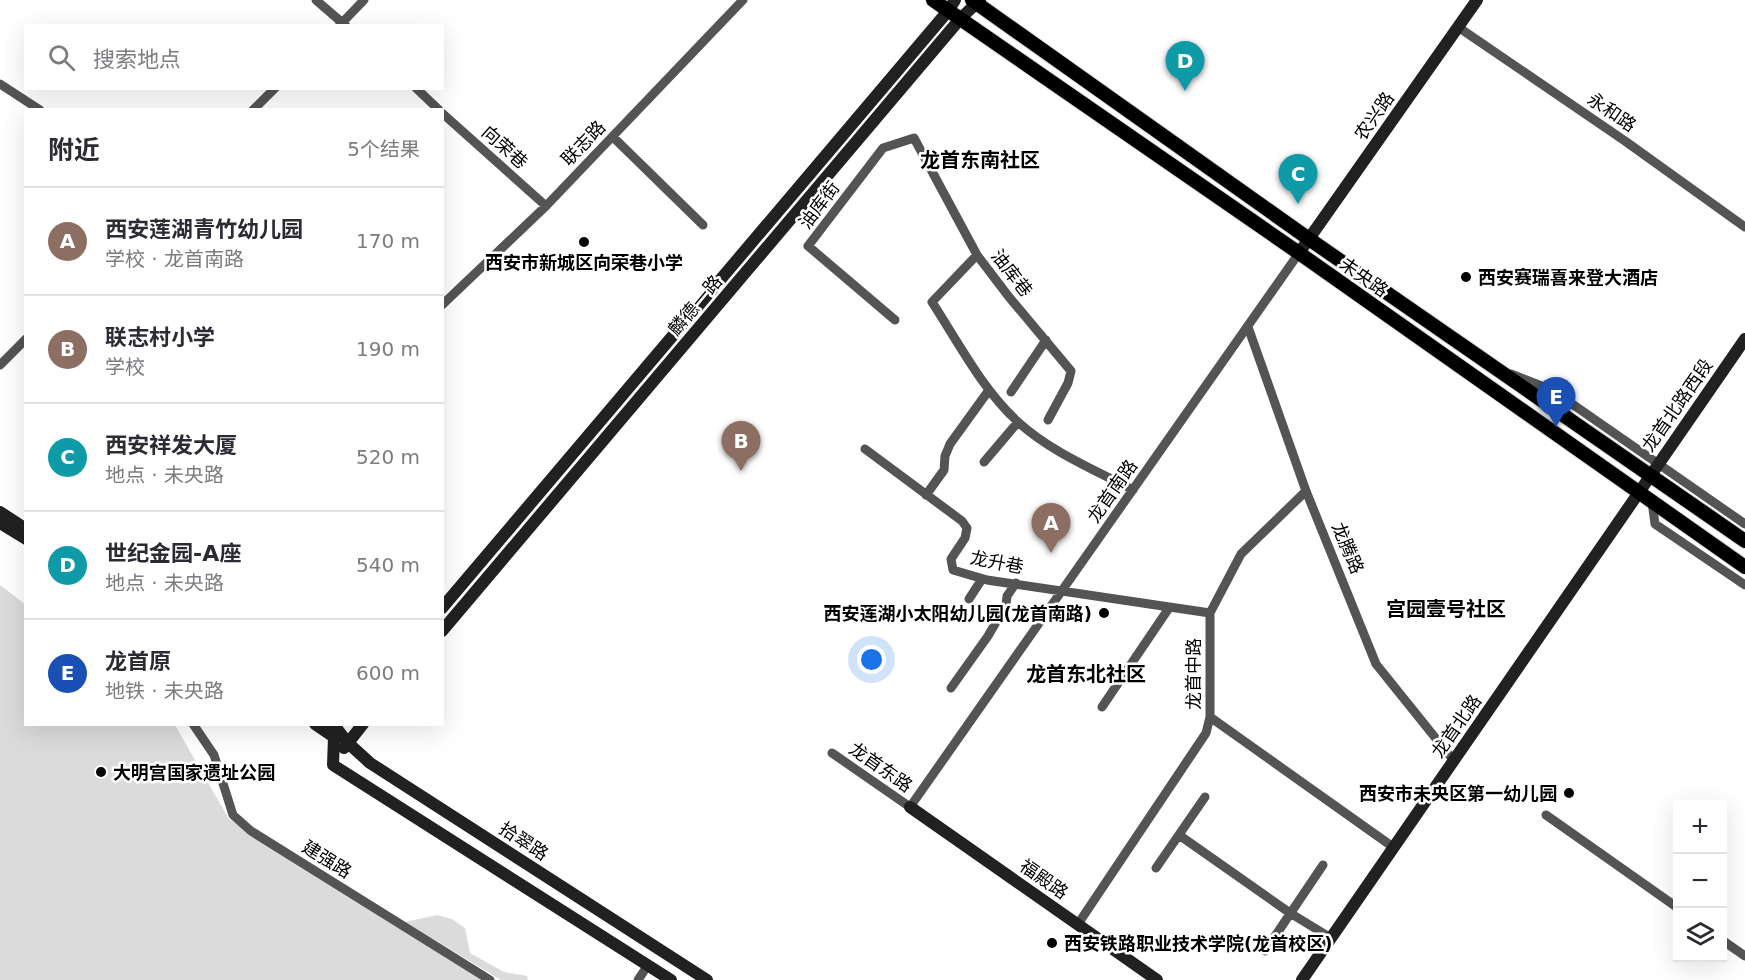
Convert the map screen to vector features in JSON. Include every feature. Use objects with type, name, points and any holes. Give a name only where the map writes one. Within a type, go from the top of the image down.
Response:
[{"type":"main road","name":"未央路","points":[[933,0],[951,5],[960,19],[1299,253],[1745,567]]},
{"type":"main road","name":"农兴路","points":[[1299,253],[1477,0]]},
{"type":"main road","name":"未央路","points":[[976,1],[1309,239],[1745,541]]},
{"type":"main road","name":"麟德一路","points":[[444,629],[976,1]]},
{"type":"main road","name":"麟德一路","points":[[444,606],[951,5]]},
{"type":"main road","name":"龙首北路西段","points":[[1645,496],[1653,478],[1745,339]]},
{"type":"main road","name":"龙首北路西段","points":[[1661,466],[1745,354]]},
{"type":"main road","name":"龙首北路","points":[[1302,980],[1393,847],[1645,496]]},
{"type":"main road","points":[[0,512],[24,528]]},
{"type":"main road","points":[[0,523],[24,538]]},
{"type":"main road","points":[[333,765],[347,742],[361,726]]},
{"type":"main road","points":[[333,765],[336,729]]},
{"type":"main road","name":"拾翠路","points":[[336,729],[370,763],[707,980]]},
{"type":"main road","points":[[333,765],[671,980]]},
{"type":"main road","name":"福殿路","points":[[910,807],[1157,980]]},
{"type":"street","points":[[316,0],[342,24],[364,0]]},
{"type":"street","name":"联志路","points":[[444,303],[546,206],[743,0]]},
{"type":"street","name":"永和路","points":[[1458,27],[1625,141],[1745,227]]},
{"type":"street","points":[[0,84],[37,108]]},
{"type":"street","points":[[255,108],[273,90]]},
{"type":"street","points":[[418,90],[437,108]]},
{"type":"street","name":"向荣巷","points":[[444,115],[546,206]]},
{"type":"street","points":[[613,137],[703,225]]},
{"type":"street","name":"油库巷","points":[[914,138],[977,255],[1071,373],[1048,420]]},
{"type":"street","name":"油库街","points":[[896,320],[808,246],[883,148],[914,138]]},
{"type":"street","name":"龙首南路","points":[[910,807],[1299,253]]},
{"type":"street","points":[[977,255],[932,302],[989,390],[1018,422],[1053,447],[1134,490]]},
{"type":"street","name":"龙腾路","points":[[1248,327],[1306,491],[1376,664],[1454,761]]},
{"type":"street","points":[[1011,392],[1046,340]]},
{"type":"street","points":[[0,365],[24,341]]},
{"type":"street","points":[[1492,366],[1552,390],[1745,524]]},
{"type":"street","points":[[926,495],[944,470],[945,456],[950,444],[989,390]]},
{"type":"street","points":[[984,462],[1018,422]]},
{"type":"street","name":"龙升巷","points":[[865,449],[962,521],[967,528],[965,538],[951,559],[953,570],[982,579],[1210,613]]},
{"type":"street","name":"龙首中路","points":[[1078,924],[1206,733],[1210,717],[1210,613],[1241,554],[1306,491]]},
{"type":"street","points":[[1645,496],[1655,524],[1745,585]]},
{"type":"street","points":[[969,599],[982,579]]},
{"type":"street","points":[[951,688],[988,636],[1006,605],[1007,596],[1016,583]]},
{"type":"street","points":[[1102,707],[1169,608]]},
{"type":"street","points":[[1210,717],[1393,847]]},
{"type":"street","name":"建强路","points":[[194,726],[214,755],[233,814],[251,831],[490,980]]},
{"type":"street","name":"龙首东路","points":[[832,753],[910,807]]},
{"type":"street","points":[[1156,868],[1205,796]]},
{"type":"street","points":[[1546,815],[1673,905]]},
{"type":"street","points":[[1179,835],[1290,913],[1331,938]]},
{"type":"street","points":[[1265,951],[1323,865]]},
{"type":"street","points":[[1727,943],[1745,956]]},
{"type":"street","points":[[638,980],[648,964]]},
{"type":"shaded area","name":"大明宫国家遗址公园","points":[[0,585],[24,603],[24,726],[176,726],[229,819],[486,980],[0,980]]},
{"type":"shaded area","points":[[437,915],[452,919],[465,928],[470,953],[504,972],[527,976],[528,980],[501,980],[405,922]]},
{"type":"place","name":"世纪金园-A座","points":[[1185,91]]},
{"type":"place","name":"西安祥发大厦","points":[[1298,204]]},
{"type":"place","name":"西安市新城区向荣巷小学","points":[[584,242]]},
{"type":"place","name":"西安赛瑞喜来登大酒店","points":[[1466,277]]},
{"type":"place","name":"龙首原","points":[[1556,427]]},
{"type":"place","name":"联志村小学","points":[[741,471]]},
{"type":"place","name":"西安莲湖青竹幼儿园","points":[[1051,553]]},
{"type":"place","name":"西安莲湖小太阳幼儿园(龙首南路)","points":[[1104,613]]},
{"type":"place","name":"大明宫国家遗址公园","points":[[101,772]]},
{"type":"place","name":"西安市未央区第一幼儿园","points":[[1569,793]]},
{"type":"place","name":"西安铁路职业技术学院(龙首校区)","points":[[1052,943]]},
{"type":"district","name":"龙首东南社区","points":[[980,160]]},
{"type":"district","name":"宫园壹号社区","points":[[1446,609]]},
{"type":"district","name":"龙首东北社区","points":[[1086,674]]}]
